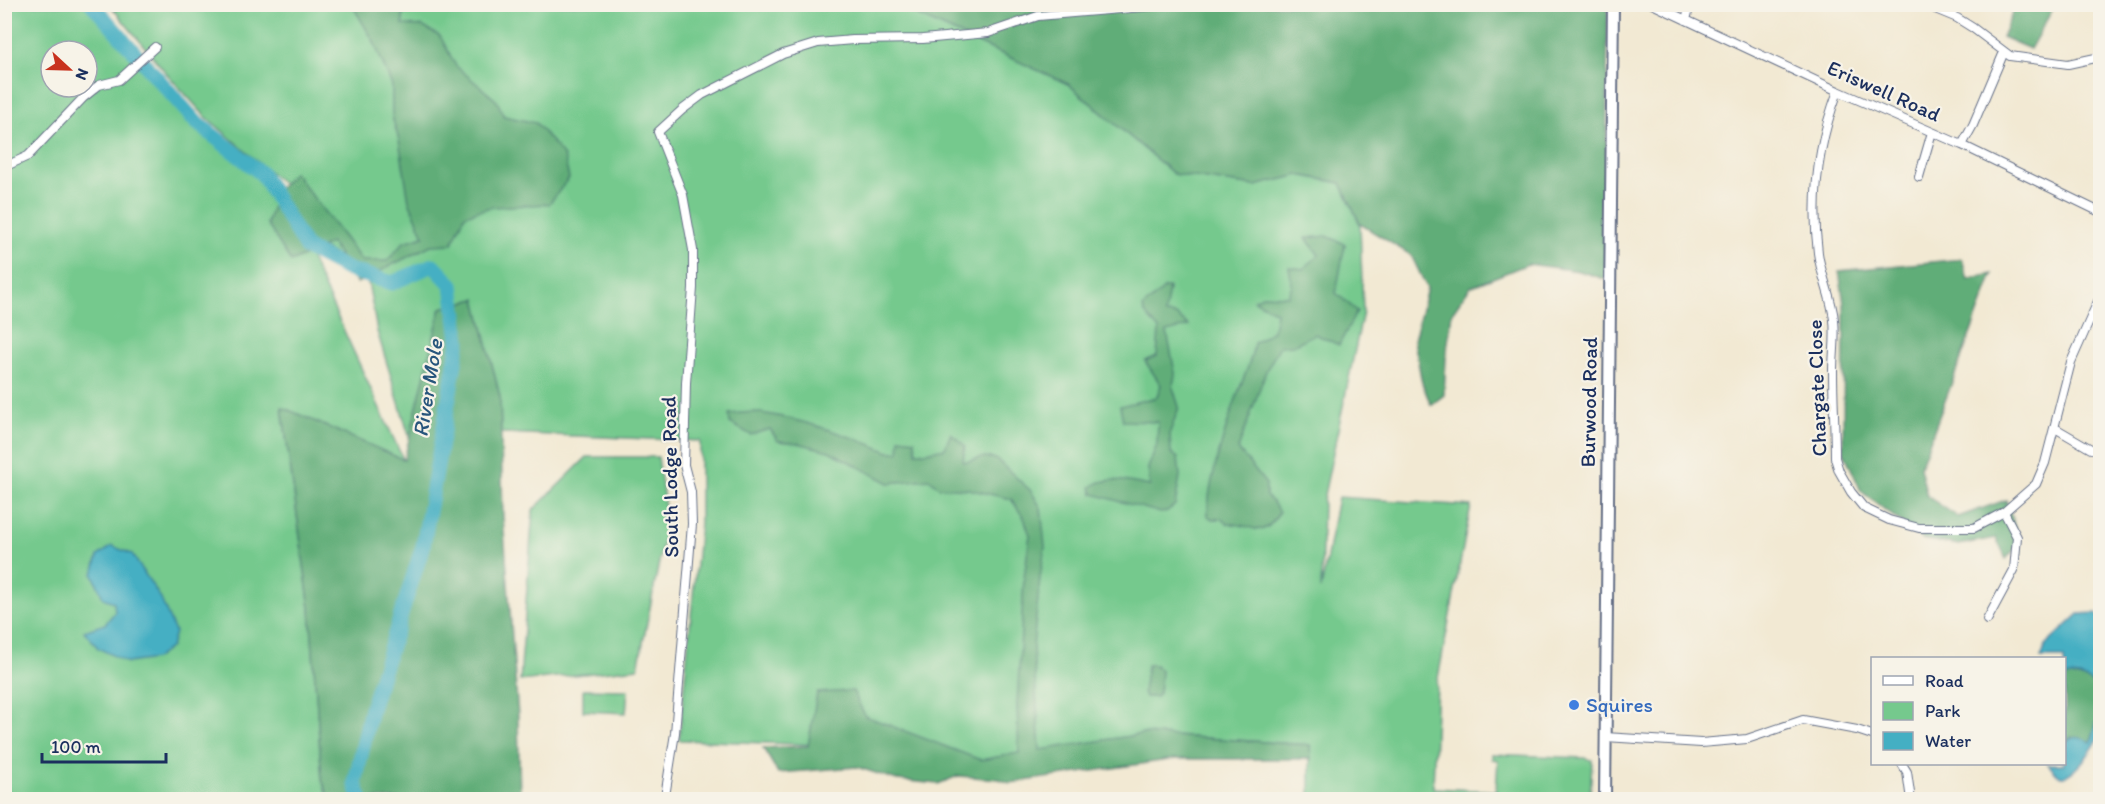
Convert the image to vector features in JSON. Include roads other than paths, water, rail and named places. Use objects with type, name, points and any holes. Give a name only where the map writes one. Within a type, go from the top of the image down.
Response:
[{"type":"street","points":[[1116,7],[1178,4]]},
{"type":"street","name":"Burwood Road","points":[[1605,800],[1612,4]]},
{"type":"street","name":"Eriswell Road","points":[[1652,4],[1838,91],[1962,145],[2100,212]]},
{"type":"street","points":[[1686,20],[1690,4]]},
{"type":"street","points":[[1923,4],[1957,18],[2010,56],[2068,64],[2100,57]]},
{"type":"street","name":"South Lodge Road","points":[[666,790],[675,733],[692,524],[691,492],[684,465],[693,250],[683,195],[658,132],[702,95],[783,54],[818,44],[988,33],[1038,16],[1116,7]]},
{"type":"street","points":[[4,167],[28,156],[83,98],[99,85],[118,80],[155,47]]},
{"type":"street","points":[[1962,145],[1973,126],[2004,52]]},
{"type":"street","name":"Chargate Close","points":[[1838,91],[1824,133],[1817,165],[1815,204],[1818,255],[1834,317],[1835,458],[1839,471],[1851,492],[1864,508],[1889,520],[1919,528],[1974,528],[2004,512],[2036,483],[2045,463],[2071,362],[2100,297]]},
{"type":"street","points":[[1919,177],[1932,132]]},
{"type":"street","points":[[2055,428],[2091,449]]},
{"type":"street","points":[[1987,620],[2014,570],[2017,537],[2004,512]]},
{"type":"street","points":[[1605,737],[1701,743],[1747,740],[1803,720],[1871,735]]},
{"type":"street","points":[[1903,765],[1907,772],[1911,800]]},
{"type":"water","points":[[112,546],[132,554],[160,597],[175,632],[171,647],[155,659],[128,663],[98,648],[84,631],[105,624],[115,612],[114,602],[103,598],[93,574],[98,556]]},
{"type":"water","points":[[2096,613],[2100,616],[2100,690],[2090,681],[2082,678],[2068,676],[2066,678],[2066,657],[2041,657],[2046,645],[2079,614]]},
{"type":"water","points":[[2100,711],[2099,736],[2091,751],[2079,765],[2067,775],[2062,776],[2049,765],[2066,765],[2066,742],[2072,738],[2091,742]]},
{"type":"waterway","name":"River Mole","points":[[92,4],[196,122],[262,174],[306,248],[349,270],[392,283],[433,265],[452,285],[459,340],[423,546],[371,709],[355,783],[361,800]]},
{"type":"place","name":"Squires","points":[[1574,705]]}]
